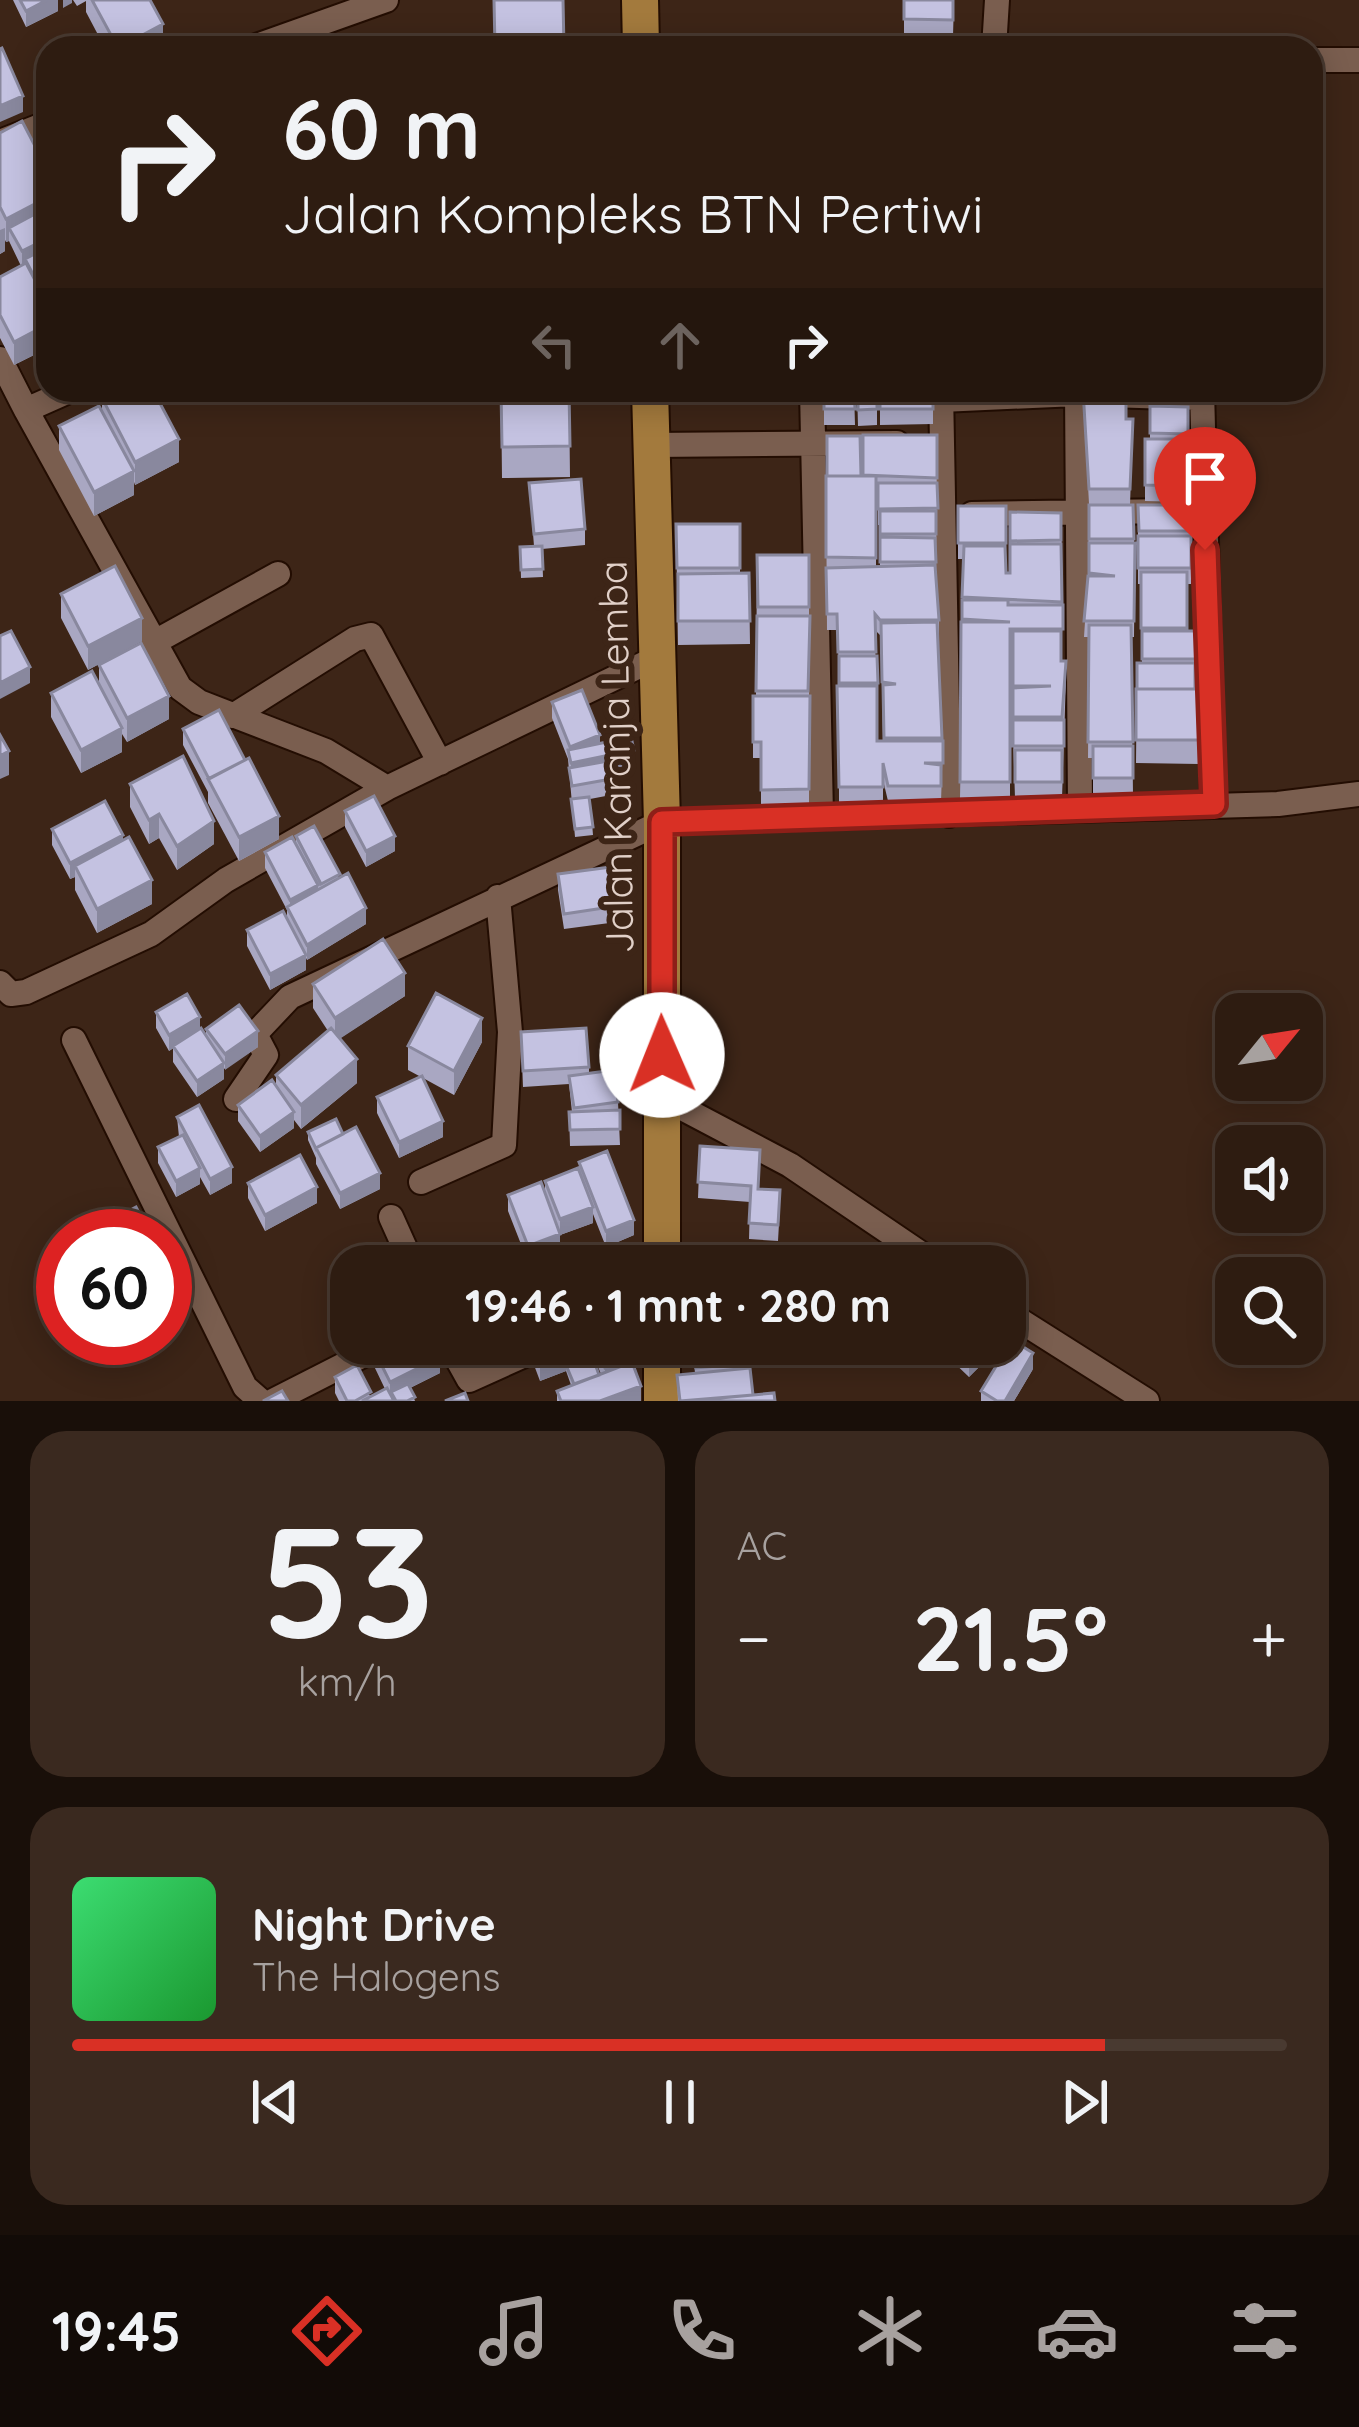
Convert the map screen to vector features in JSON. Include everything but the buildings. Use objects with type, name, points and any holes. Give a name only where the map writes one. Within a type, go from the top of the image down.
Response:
[{"type":"main road","points":[[640,0],[641,36]]},
{"type":"main road","name":"Jalan Karanja Lemba","points":[[650,402],[662,822],[662,1245]]},
{"type":"main road","points":[[662,1365],[662,1401]]},
{"type":"street","points":[[285,36],[386,0]]},
{"type":"street","points":[[995,36],[997,0]]},
{"type":"street","points":[[1323,60],[1359,60]]},
{"type":"street","points":[[0,142],[36,128]]},
{"type":"street","points":[[0,359],[180,688],[232,716],[326,751],[386,788]]},
{"type":"street","points":[[26,410],[44,402]]},
{"type":"street","points":[[812,402],[821,815]]},
{"type":"street","points":[[941,402],[949,815]]},
{"type":"street","points":[[1077,402],[1080,807]]},
{"type":"street","points":[[1202,402],[1214,804]]},
{"type":"street","points":[[652,445],[941,442]]},
{"type":"street","points":[[946,515],[1204,511]]},
{"type":"street","points":[[153,643],[278,574]]},
{"type":"street","points":[[232,716],[355,639],[371,635],[440,763]]},
{"type":"street","points":[[0,983],[11,994],[26,992],[151,934],[226,880],[386,788],[656,658]]},
{"type":"street","points":[[236,1100],[266,1055],[255,1034],[290,998],[662,822],[949,815],[1359,794]]},
{"type":"street","points":[[422,1182],[504,1145],[510,1032],[498,897]]},
{"type":"street","points":[[74,1040],[245,1387],[261,1401]]},
{"type":"street","points":[[663,1098],[790,1165],[908,1245]]},
{"type":"street","points":[[391,1217],[404,1245]]},
{"type":"street","points":[[1026,1324],[1147,1401]]},
{"type":"street","points":[[272,1401],[343,1365]]},
{"type":"street","points":[[461,1365],[469,1380],[502,1365]]},
{"type":"route","points":[[662,1055],[662,822],[1214,804],[1205,550]]}]
